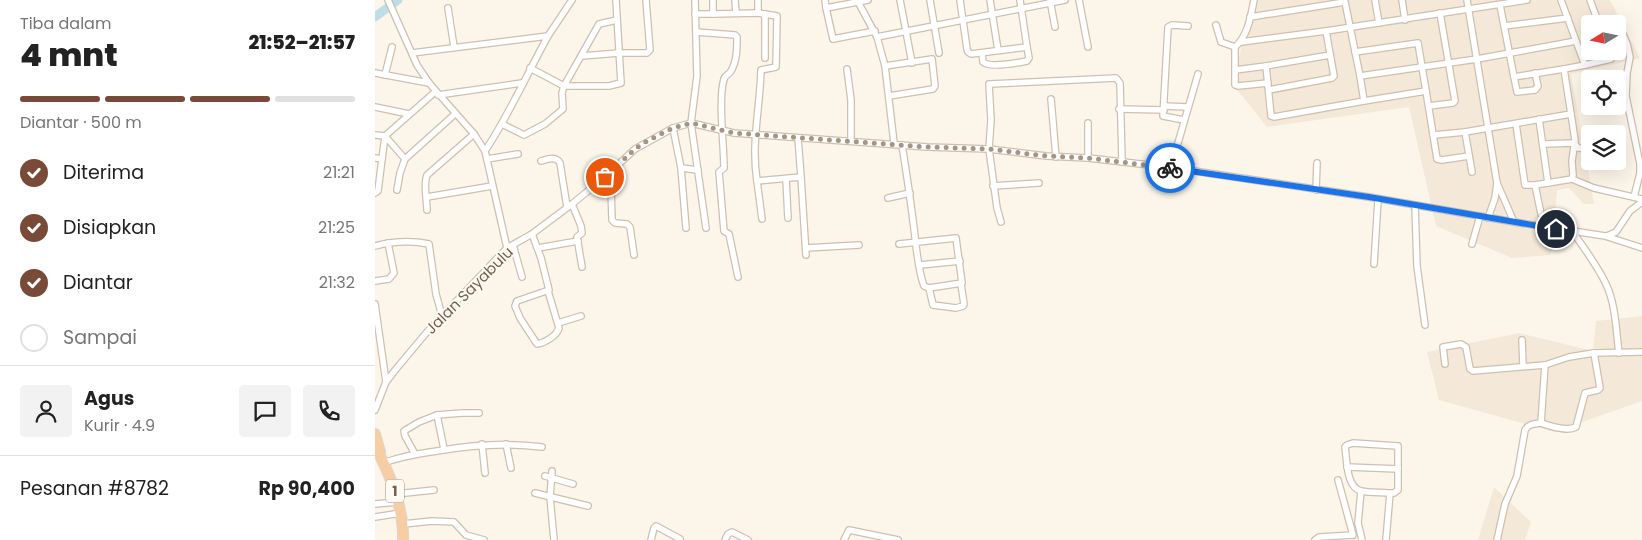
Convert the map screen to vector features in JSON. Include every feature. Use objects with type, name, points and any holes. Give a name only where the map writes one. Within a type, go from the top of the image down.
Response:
[{"type":"highway","points":[[375,434],[382,460]]},
{"type":"highway","name":"1","points":[[375,446],[397,498],[402,519],[403,540]]},
{"type":"street","points":[[388,0],[412,53],[429,83],[474,134],[485,151],[510,247],[522,277]]},
{"type":"street","points":[[485,151],[503,124],[522,82],[548,36],[572,0]]},
{"type":"street","points":[[530,68],[564,86],[609,86],[621,82],[616,0]]},
{"type":"street","points":[[582,56],[619,53],[647,54],[649,52],[646,0]]},
{"type":"street","points":[[695,0],[697,76],[691,123],[706,228]]},
{"type":"street","points":[[713,0],[713,14]]},
{"type":"street","points":[[735,0],[736,13]]},
{"type":"street","points":[[758,0],[765,58]]},
{"type":"street","points":[[825,0],[833,39],[935,25],[1065,0]]},
{"type":"street","points":[[827,8],[868,0]]},
{"type":"street","points":[[900,0],[912,63]]},
{"type":"street","points":[[930,0],[939,52]]},
{"type":"street","points":[[960,0],[968,52],[971,54],[1027,47]]},
{"type":"street","points":[[990,0],[998,50]]},
{"type":"street","points":[[982,53],[983,62],[987,65],[1027,61],[1029,58],[1020,0]]},
{"type":"street","points":[[1079,0],[1088,48]]},
{"type":"street","points":[[1235,47],[1241,42],[1254,0]]},
{"type":"street","points":[[1375,0],[1379,23]]},
{"type":"street","points":[[1401,0],[1405,20]]},
{"type":"street","points":[[1467,0],[1497,183],[1514,222]]},
{"type":"street","points":[[1241,42],[1405,20],[1527,0]]},
{"type":"street","points":[[1561,0],[1585,65]]},
{"type":"street","points":[[1590,0],[1596,15]]},
{"type":"street","points":[[857,1],[876,34],[885,66],[894,143]]},
{"type":"street","points":[[1250,17],[1345,1],[1364,102]]},
{"type":"street","points":[[1050,2],[1055,27]]},
{"type":"street","points":[[1500,5],[1517,92],[1535,90],[1538,86],[1535,73]]},
{"type":"street","points":[[448,8],[454,47]]},
{"type":"street","points":[[695,14],[761,13],[777,17],[777,66],[761,70],[755,134],[754,157],[762,220]]},
{"type":"street","points":[[1429,106],[1453,103],[1455,101],[1439,14]]},
{"type":"street","points":[[1504,26],[1568,18]]},
{"type":"street","points":[[503,124],[524,135],[545,124],[563,109],[562,93],[564,86],[599,24],[617,20]]},
{"type":"street","points":[[1184,120],[1164,117],[1164,108],[1168,27],[1172,25],[1188,26]]},
{"type":"street","points":[[1216,25],[1221,42],[1235,47]]},
{"type":"street","points":[[1235,47],[1235,85],[1268,87],[1330,80],[1334,76],[1326,31]]},
{"type":"street","points":[[696,32],[732,34],[737,37],[737,54],[732,69],[724,78],[722,104],[724,170],[719,172],[724,231],[729,234],[738,277]]},
{"type":"street","points":[[412,53],[548,36]]},
{"type":"street","points":[[1360,76],[1477,59],[1576,41]]},
{"type":"street","points":[[1626,42],[1630,57],[1626,96],[1640,164],[1640,173],[1634,198]]},
{"type":"street","points":[[1355,52],[1417,43],[1437,159],[1439,161],[1469,156]]},
{"type":"street","points":[[385,75],[391,46]]},
{"type":"street","points":[[1235,70],[1330,55]]},
{"type":"street","points":[[885,66],[932,59],[935,88],[889,96]]},
{"type":"street","points":[[1514,77],[1607,60]]},
{"type":"street","points":[[1266,66],[1272,117],[1426,91]]},
{"type":"street","points":[[847,68],[851,100],[851,141]]},
{"type":"street","points":[[1564,69],[1575,138],[1572,179]]},
{"type":"street","points":[[375,73],[429,83]]},
{"type":"street","points":[[1167,168],[1178,143],[1198,74]]},
{"type":"street","points":[[1001,222],[993,186],[989,149],[991,120],[987,87],[989,84],[1116,78],[1120,83],[1119,109],[1122,162]]},
{"type":"street","points":[[375,193],[379,191],[385,136],[436,93],[522,82]]},
{"type":"street","points":[[1051,99],[1056,157]]},
{"type":"street","points":[[375,107],[409,114]]},
{"type":"street","points":[[1119,109],[1187,108]]},
{"type":"street","points":[[397,190],[399,173],[405,158],[455,114]]},
{"type":"street","points":[[1434,135],[1465,132],[1571,114]]},
{"type":"street","points":[[1539,119],[1549,183]]},
{"type":"street","name":"Jalan Sayabulu","points":[[375,410],[387,382],[422,337],[510,247],[532,234],[570,206],[635,149],[673,128],[691,123],[723,131],[798,138],[989,149],[1122,162],[1415,205],[1605,236],[1642,248]]},
{"type":"street","points":[[1088,123],[1088,158]]},
{"type":"street","points":[[1516,124],[1525,183],[1528,186],[1572,179],[1594,188],[1642,200]]},
{"type":"street","points":[[673,128],[681,168],[686,228]]},
{"type":"street","points":[[1465,132],[1472,172]]},
{"type":"street","points":[[427,210],[424,182],[427,176],[474,134]]},
{"type":"street","points":[[375,136],[385,136],[405,158]]},
{"type":"street","points":[[798,138],[806,251],[859,245]]},
{"type":"street","points":[[1543,144],[1574,143]]},
{"type":"street","points":[[1574,143],[1578,148],[1581,148]]},
{"type":"street","points":[[902,145],[924,286],[929,288],[961,284]]},
{"type":"street","points":[[487,159],[518,154]]},
{"type":"street","points":[[375,158],[382,159]]},
{"type":"street","points":[[541,161],[554,158],[560,164],[570,206],[581,226],[582,233],[577,237],[582,267]]},
{"type":"street","points":[[1317,163],[1317,190]]},
{"type":"street","points":[[681,168],[698,170]]},
{"type":"street","points":[[605,177],[611,187],[612,220],[615,223],[627,224],[630,227],[634,255]]},
{"type":"street","points":[[757,181],[801,177]]},
{"type":"street","points":[[786,178],[788,218]]},
{"type":"street","points":[[993,186],[1039,183]]},
{"type":"street","points":[[1489,218],[1497,183]]},
{"type":"street","points":[[1535,185],[1541,214]]},
{"type":"street","points":[[427,197],[493,186]]},
{"type":"street","points":[[889,198],[910,193]]},
{"type":"street","points":[[1374,264],[1378,200]]},
{"type":"street","points":[[1605,236],[1616,232],[1630,210],[1642,200]]},
{"type":"street","points":[[1415,205],[1417,266],[1425,325]]},
{"type":"street","points":[[1472,244],[1480,216]]},
{"type":"street","points":[[1571,231],[1593,260],[1606,284],[1615,319],[1619,353]]},
{"type":"street","points":[[532,234],[538,248],[559,328],[558,332],[537,344],[520,318],[515,306],[517,302],[548,292]]},
{"type":"street","points":[[899,244],[956,238],[965,304],[963,307],[956,308],[933,305],[929,288]]},
{"type":"street","points":[[375,246],[408,241],[429,244],[436,294],[442,316]]},
{"type":"street","points":[[538,248],[578,241]]},
{"type":"street","points":[[375,281],[389,278],[394,273],[388,243]]},
{"type":"street","points":[[920,265],[960,261]]},
{"type":"street","points":[[375,304],[387,382]]},
{"type":"street","points":[[557,323],[581,316]]},
{"type":"street","points":[[1522,340],[1523,366]]},
{"type":"street","points":[[1445,364],[1443,347],[1461,344],[1466,347],[1472,370],[1545,365],[1569,357],[1594,353],[1642,352]]},
{"type":"street","points":[[1497,540],[1505,504],[1517,476],[1525,430],[1532,425],[1541,424],[1572,429],[1576,427],[1585,393],[1600,388],[1594,353]]},
{"type":"street","points":[[1541,424],[1545,365]]},
{"type":"street","points":[[415,454],[404,431],[419,422],[437,415],[461,412],[479,413]]},
{"type":"street","points":[[437,415],[444,449]]},
{"type":"street","points":[[481,444],[485,474]]},
{"type":"street","points":[[382,460],[481,444],[541,447]]},
{"type":"street","points":[[506,444],[511,468]]},
{"type":"street","points":[[1349,444],[1397,445],[1398,490],[1390,493],[1361,490],[1353,485],[1347,467],[1345,447],[1349,444]]},
{"type":"street","points":[[1347,467],[1398,469]]},
{"type":"street","points":[[554,540],[549,475],[573,484]]},
{"type":"street","points":[[1315,540],[1319,537],[1353,538],[1338,480]]},
{"type":"street","points":[[375,504],[435,490]]},
{"type":"street","points":[[1361,490],[1358,523],[1362,540]]},
{"type":"street","points":[[535,493],[588,506]]},
{"type":"street","points":[[1386,540],[1390,493]]},
{"type":"street","points":[[375,517],[454,522],[466,534],[484,540]]},
{"type":"street","points":[[651,540],[656,526],[680,539]]},
{"type":"street","points":[[844,540],[849,530],[898,540]]},
{"type":"street","points":[[725,540],[728,534],[732,532],[748,540]]},
{"type":"shaded area","points":[[1250,0],[1610,0],[1618,15],[1581,15],[1581,60],[1626,60],[1626,31],[1640,58],[1581,70],[1581,72],[1571,74],[1581,131],[1581,170],[1588,170],[1594,204],[1584,204],[1569,188],[1557,190],[1551,255],[1512,258],[1436,226],[1409,107],[1267,127],[1234,86]]},
{"type":"shaded area","points":[[1642,316],[1642,401],[1554,432],[1439,400],[1427,352],[1519,333],[1593,351],[1596,321]]},
{"type":"shaded area","points":[[1494,487],[1531,522],[1525,540],[1478,540]]},
{"type":"waterway","points":[[375,17],[398,0]]},
{"type":"way so far","points":[[605,177],[635,149],[647,141],[673,128],[691,123],[734,133],[894,143],[927,147],[989,149],[1170,168]]},
{"type":"route","points":[[1170,168],[1369,197],[1556,229]]}]
